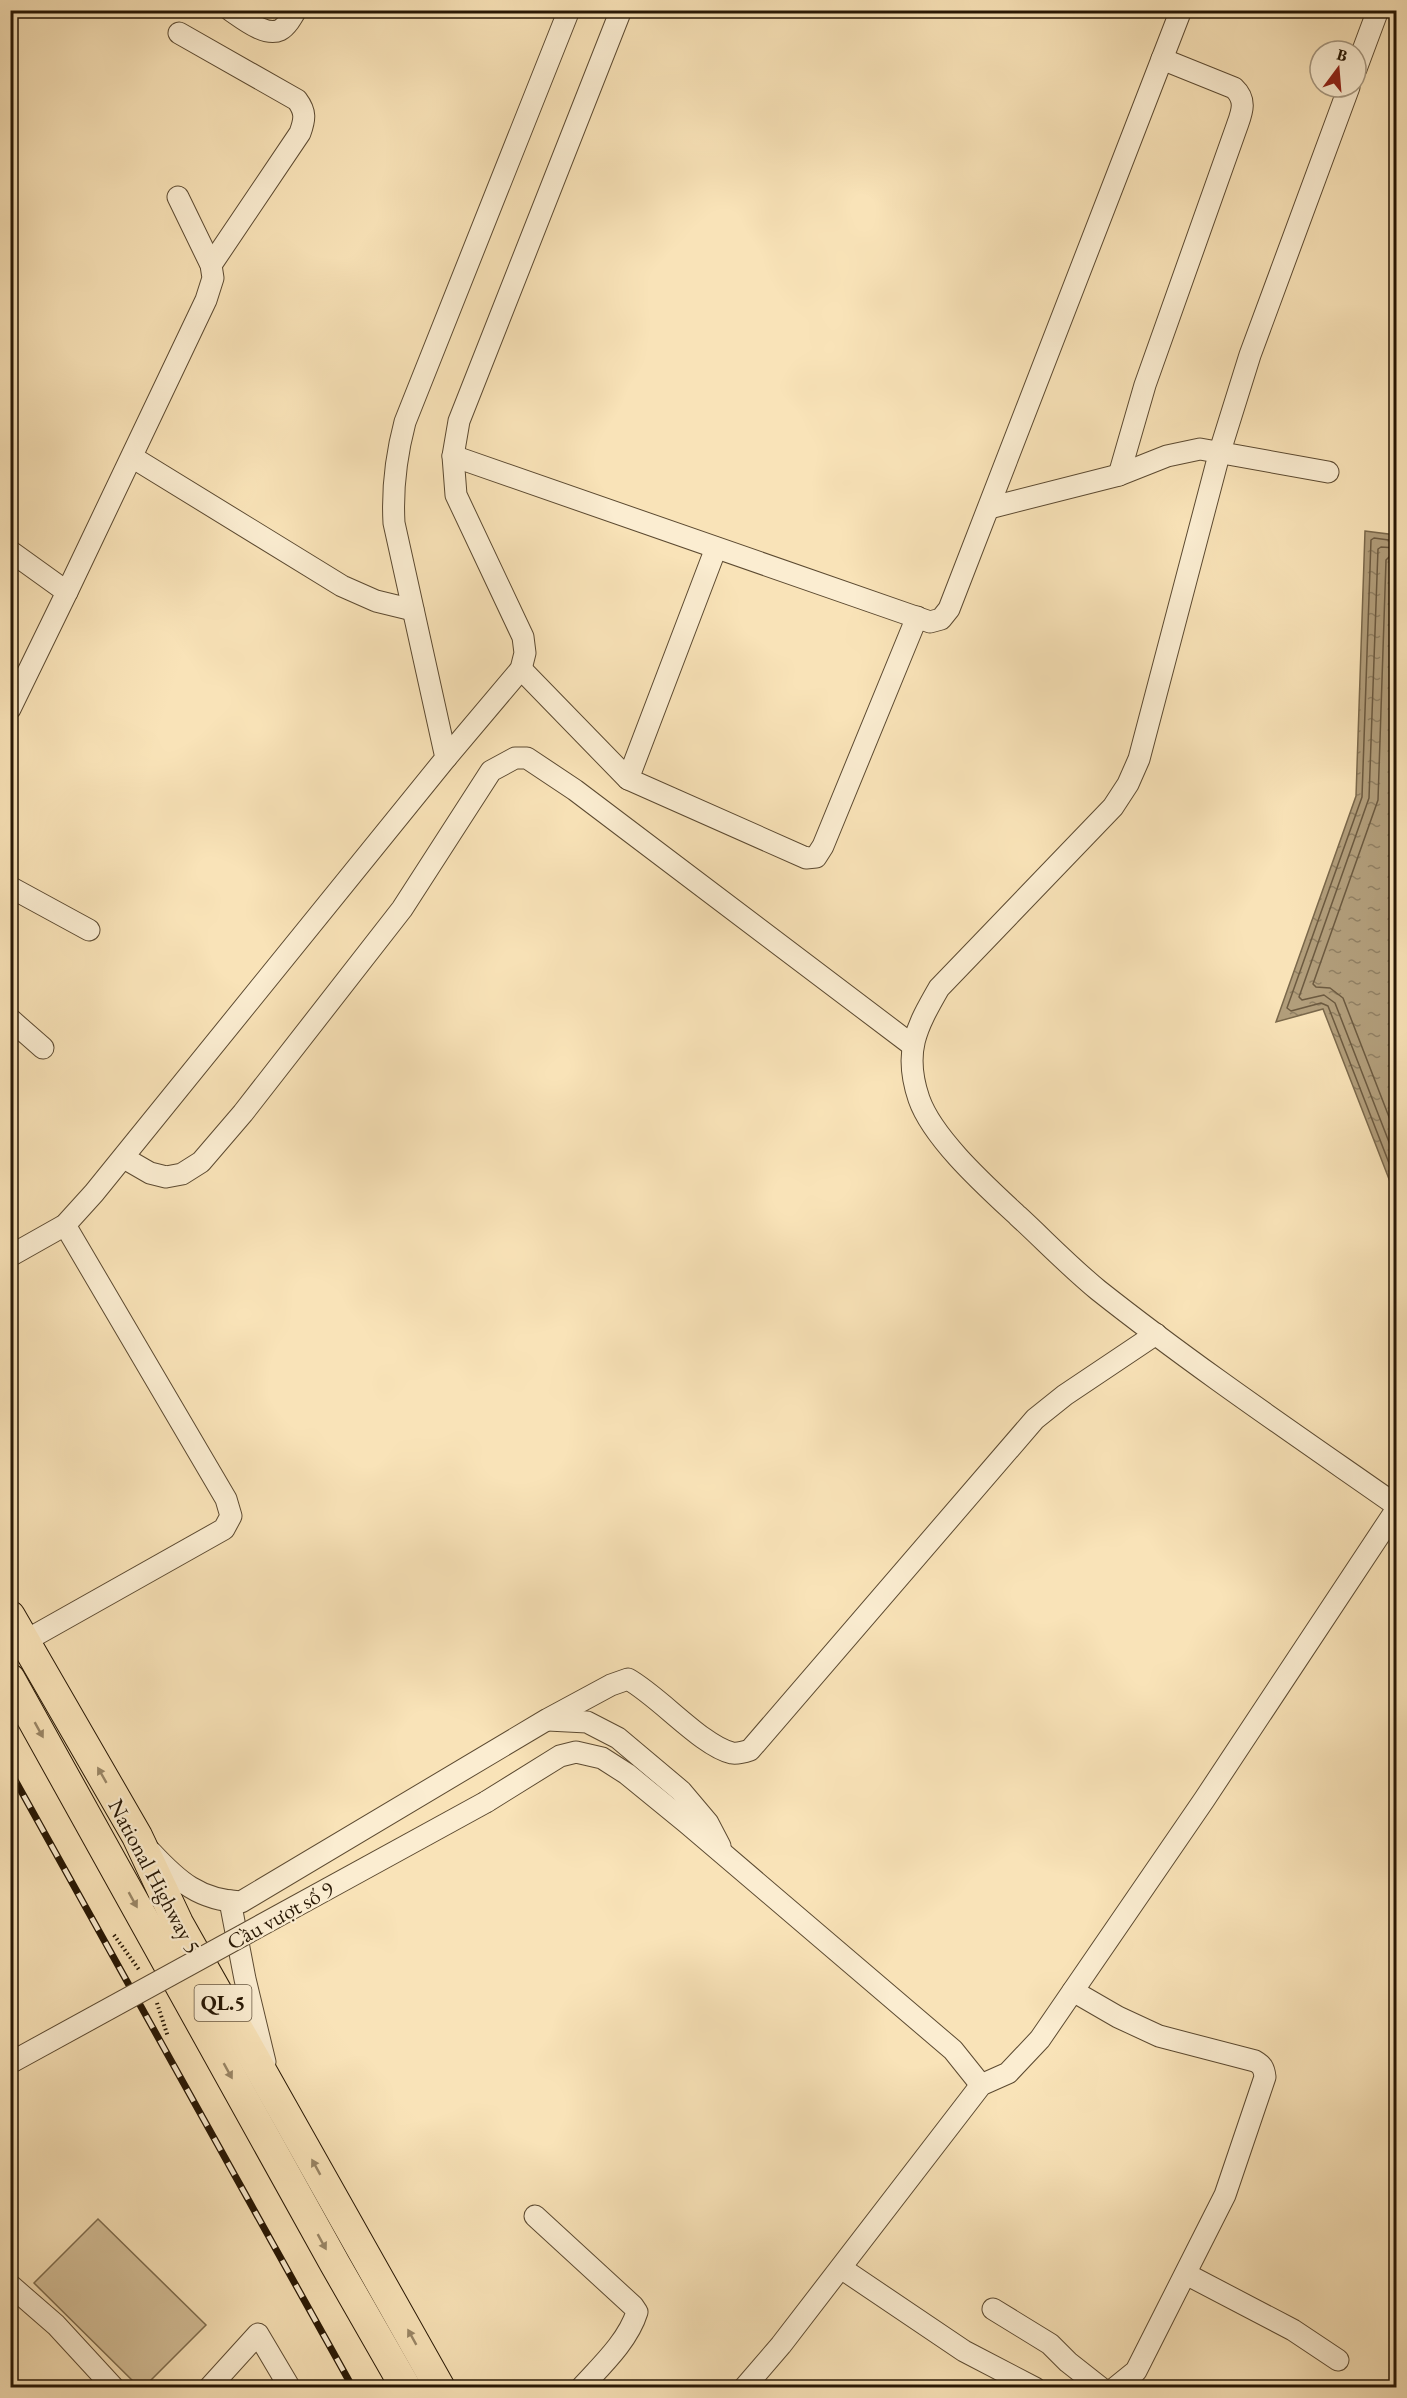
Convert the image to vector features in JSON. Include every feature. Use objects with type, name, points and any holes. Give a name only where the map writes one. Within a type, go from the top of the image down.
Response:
[{"type":"highway","name":"National Highway 5","points":[[18,1628],[137,1836],[178,1923],[440,2388]]},
{"type":"highway","name":"National Highway 5","points":[[10,1679],[406,2388]]},
{"type":"street","points":[[230,10],[264,30],[272,32],[285,26],[296,10]]},
{"type":"street","points":[[446,758],[394,523],[392,490],[396,456],[405,422],[569,10]]},
{"type":"street","points":[[10,1256],[65,1225],[124,1158],[446,758],[521,669],[525,653],[523,637],[456,495],[453,456],[459,421],[466,402],[621,10]]},
{"type":"street","points":[[453,456],[930,622],[941,619],[949,609],[989,508],[1180,10]]},
{"type":"street","points":[[1367,39],[1378,10]]},
{"type":"street","points":[[179,33],[297,100],[304,110],[304,121],[300,133],[211,265]]},
{"type":"street","points":[[1119,475],[1145,385],[1237,126],[1243,102],[1240,94],[1234,88],[1162,59]]},
{"type":"street","points":[[1345,99],[1250,355],[1220,451],[1139,759],[1128,784],[1113,807],[939,988],[922,1017],[912,1045],[912,1071],[919,1101],[939,1134],[978,1178],[1096,1288],[1227,1388],[1396,1505]]},
{"type":"street","points":[[10,709],[206,300],[213,278],[211,265],[178,197]]},
{"type":"street","points":[[989,508],[1119,475],[1167,456],[1200,449],[1328,472]]},
{"type":"street","points":[[132,457],[342,586],[376,601],[413,610]]},
{"type":"street","points":[[628,779],[716,548]]},
{"type":"street","points":[[10,551],[67,592]]},
{"type":"street","points":[[521,669],[628,779],[806,858],[816,856],[823,846],[917,617]]},
{"type":"street","points":[[124,1158],[150,1173],[166,1177],[182,1174],[201,1162],[243,1113],[402,909],[491,771],[515,758],[527,758],[575,790],[912,1045]]},
{"type":"street","points":[[10,887],[89,930]]},
{"type":"street","points":[[10,1019],[43,1048]]},
{"type":"street","points":[[18,1628],[224,1529],[231,1516],[226,1498],[65,1225]]},
{"type":"street","points":[[137,1836],[176,1878],[202,1894],[221,1901],[241,1902],[548,1719],[611,1685],[628,1679],[645,1689],[716,1748],[734,1754],[750,1750],[1035,1419],[1065,1395],[1156,1334]]},
{"type":"street","points":[[744,2388],[841,2268],[981,2085],[1008,2073],[1040,2038],[1204,1800],[1396,1510]]},
{"type":"street","points":[[548,1719],[586,1722],[618,1738],[681,1791],[708,1823],[725,1855]]},
{"type":"street","name":"Cầu vượt số 9","points":[[10,2063],[486,1802],[560,1756],[576,1752],[602,1758],[627,1774],[953,2049],[981,2085]]},
{"type":"street","points":[[230,1901],[245,1979],[271,2088]]},
{"type":"street","points":[[1073,1991],[1159,2037],[1255,2061],[1261,2064],[1264,2070],[1263,2088],[1225,2195],[1136,2371],[1116,2388]]},
{"type":"street","points":[[535,2216],[633,2306],[636,2312],[631,2325],[607,2360],[581,2388]]},
{"type":"street","points":[[841,2268],[964,2351],[1035,2388]]},
{"type":"street","points":[[1186,2274],[1293,2330],[1338,2360]]},
{"type":"street","points":[[10,2284],[56,2325],[114,2388]]},
{"type":"street","points":[[993,2309],[1050,2344],[1068,2362],[1101,2388]]},
{"type":"street","points":[[209,2388],[258,2334],[290,2388]]},
{"type":"shaded area","points":[[98,2219],[206,2325],[144,2387],[139,2387],[34,2283]]},
{"type":"water","points":[[1365,531],[1396,535],[1396,1197],[1323,1009],[1276,1022],[1356,796]]},
{"type":"railway","points":[[10,1771],[353,2388]]}]
